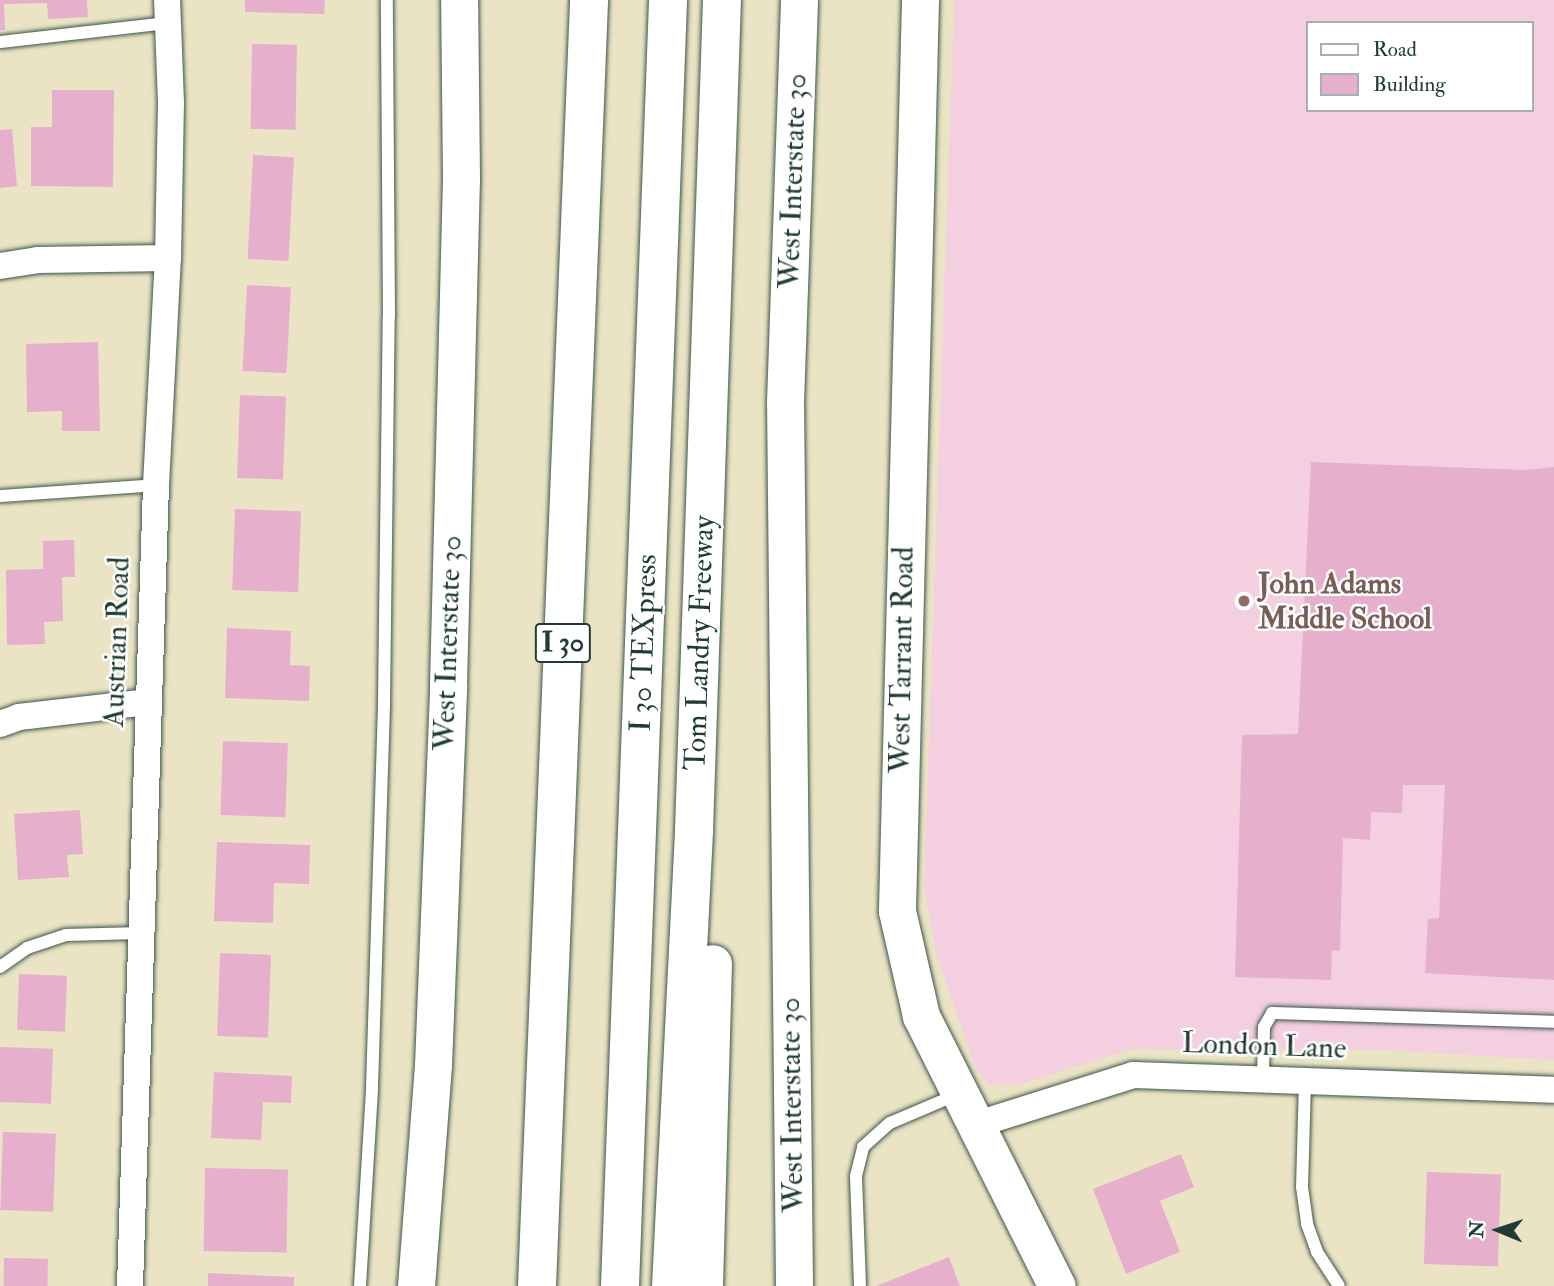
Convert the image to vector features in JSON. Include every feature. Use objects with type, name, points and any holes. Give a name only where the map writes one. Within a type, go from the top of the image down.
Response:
[{"type":"highway","name":"I 30","points":[[537,1286],[589,0]]},
{"type":"highway","name":"I 30 TEXpress","points":[[620,1286],[668,0]]},
{"type":"highway","name":"Tom Landry Freeway","points":[[671,1286],[694,830],[722,0]]},
{"type":"highway","points":[[694,830],[715,874],[704,1286]]},
{"type":"main road","name":"West Interstate 30","points":[[416,1286],[433,1065],[448,684],[461,179],[459,0]]},
{"type":"main road","name":"West Interstate 30","points":[[794,1286],[785,402],[799,0]]},
{"type":"main road","name":"West Tarrant Road","points":[[920,0],[897,911],[921,1016],[970,1108],[1057,1286]]},
{"type":"street","name":"Austrian Road","points":[[130,1286],[139,933],[156,485],[168,258],[167,12]]},
{"type":"street","points":[[0,266],[38,260],[168,258]]},
{"type":"street","points":[[0,724],[19,717],[149,702]]},
{"type":"street","name":"London Lane","points":[[970,1108],[1133,1074],[1554,1090]]},
{"type":"lane","points":[[360,1286],[372,1087],[384,702],[389,316],[387,0]]},
{"type":"lane","points":[[0,42],[167,12]]},
{"type":"lane","points":[[0,496],[156,485]]},
{"type":"lane","points":[[0,967],[27,948],[66,935],[139,933]]},
{"type":"lane","points":[[1263,1080],[1264,1027],[1272,1013],[1554,1021]]},
{"type":"lane","points":[[1306,1081],[1302,1187],[1307,1224],[1317,1252],[1339,1286]]},
{"type":"lane","points":[[860,1286],[856,1176],[863,1147],[890,1123],[970,1108]]},
{"type":"shaded area","name":"John Adams Middle School","points":[[954,0],[1554,0],[1554,1060],[1381,1050],[1132,1049],[1018,1085],[988,1085],[974,1064],[936,954],[924,887]]},
{"type":"building","points":[[0,0],[87,0],[88,17],[48,19],[47,3],[4,4],[5,30],[0,30]]},
{"type":"building","points":[[245,0],[325,0],[324,14],[245,12]]},
{"type":"building","points":[[252,44],[297,45],[296,130],[251,129]]},
{"type":"building","points":[[52,90],[114,90],[113,187],[31,186],[31,127],[52,127]]},
{"type":"building","points":[[12,129],[17,186],[0,188],[0,130]]},
{"type":"building","points":[[253,155],[294,157],[289,261],[248,259]]},
{"type":"building","points":[[247,285],[291,287],[286,373],[242,371]]},
{"type":"building","points":[[98,342],[100,431],[62,431],[62,411],[27,412],[26,344]]},
{"type":"building","points":[[240,395],[286,397],[283,480],[237,478]]},
{"type":"building","name":"John Adams Middle School","points":[[1311,462],[1526,470],[1554,467],[1554,980],[1425,973],[1428,919],[1439,918],[1445,785],[1403,785],[1402,813],[1371,812],[1370,840],[1343,838],[1340,951],[1332,950],[1331,980],[1235,977],[1242,735],[1298,734]]},
{"type":"building","points":[[235,509],[301,511],[298,592],[232,590]]},
{"type":"building","points":[[74,540],[75,577],[62,577],[63,621],[44,622],[45,644],[7,645],[6,570],[43,569],[43,541]]},
{"type":"building","points":[[227,628],[291,631],[290,665],[310,666],[309,701],[225,698]]},
{"type":"building","points":[[223,741],[288,743],[285,817],[220,815]]},
{"type":"building","points":[[80,810],[83,854],[67,855],[69,877],[18,880],[14,814]]},
{"type":"building","points":[[217,842],[310,845],[309,884],[274,883],[273,923],[214,921]]},
{"type":"building","points":[[220,953],[271,955],[268,1038],[217,1036]]},
{"type":"building","points":[[19,974],[67,976],[65,1032],[17,1030]]},
{"type":"building","points":[[0,1047],[53,1049],[51,1104],[0,1102]]},
{"type":"building","points":[[214,1072],[292,1076],[291,1103],[263,1102],[261,1140],[211,1138]]},
{"type":"building","points":[[3,1132],[56,1134],[53,1212],[0,1210]]},
{"type":"building","points":[[1181,1154],[1194,1187],[1160,1201],[1180,1252],[1126,1274],[1093,1189]]},
{"type":"building","points":[[205,1168],[288,1169],[287,1252],[204,1251]]},
{"type":"building","points":[[1427,1172],[1501,1175],[1498,1267],[1424,1264]]},
{"type":"building","points":[[949,1257],[960,1286],[876,1286]]},
{"type":"building","points":[[4,1258],[48,1259],[48,1286],[4,1286]]},
{"type":"building","points":[[208,1273],[294,1277],[294,1286],[208,1286]]},
{"type":"place","name":"John Adams Middle School","points":[[1244,601]]}]
